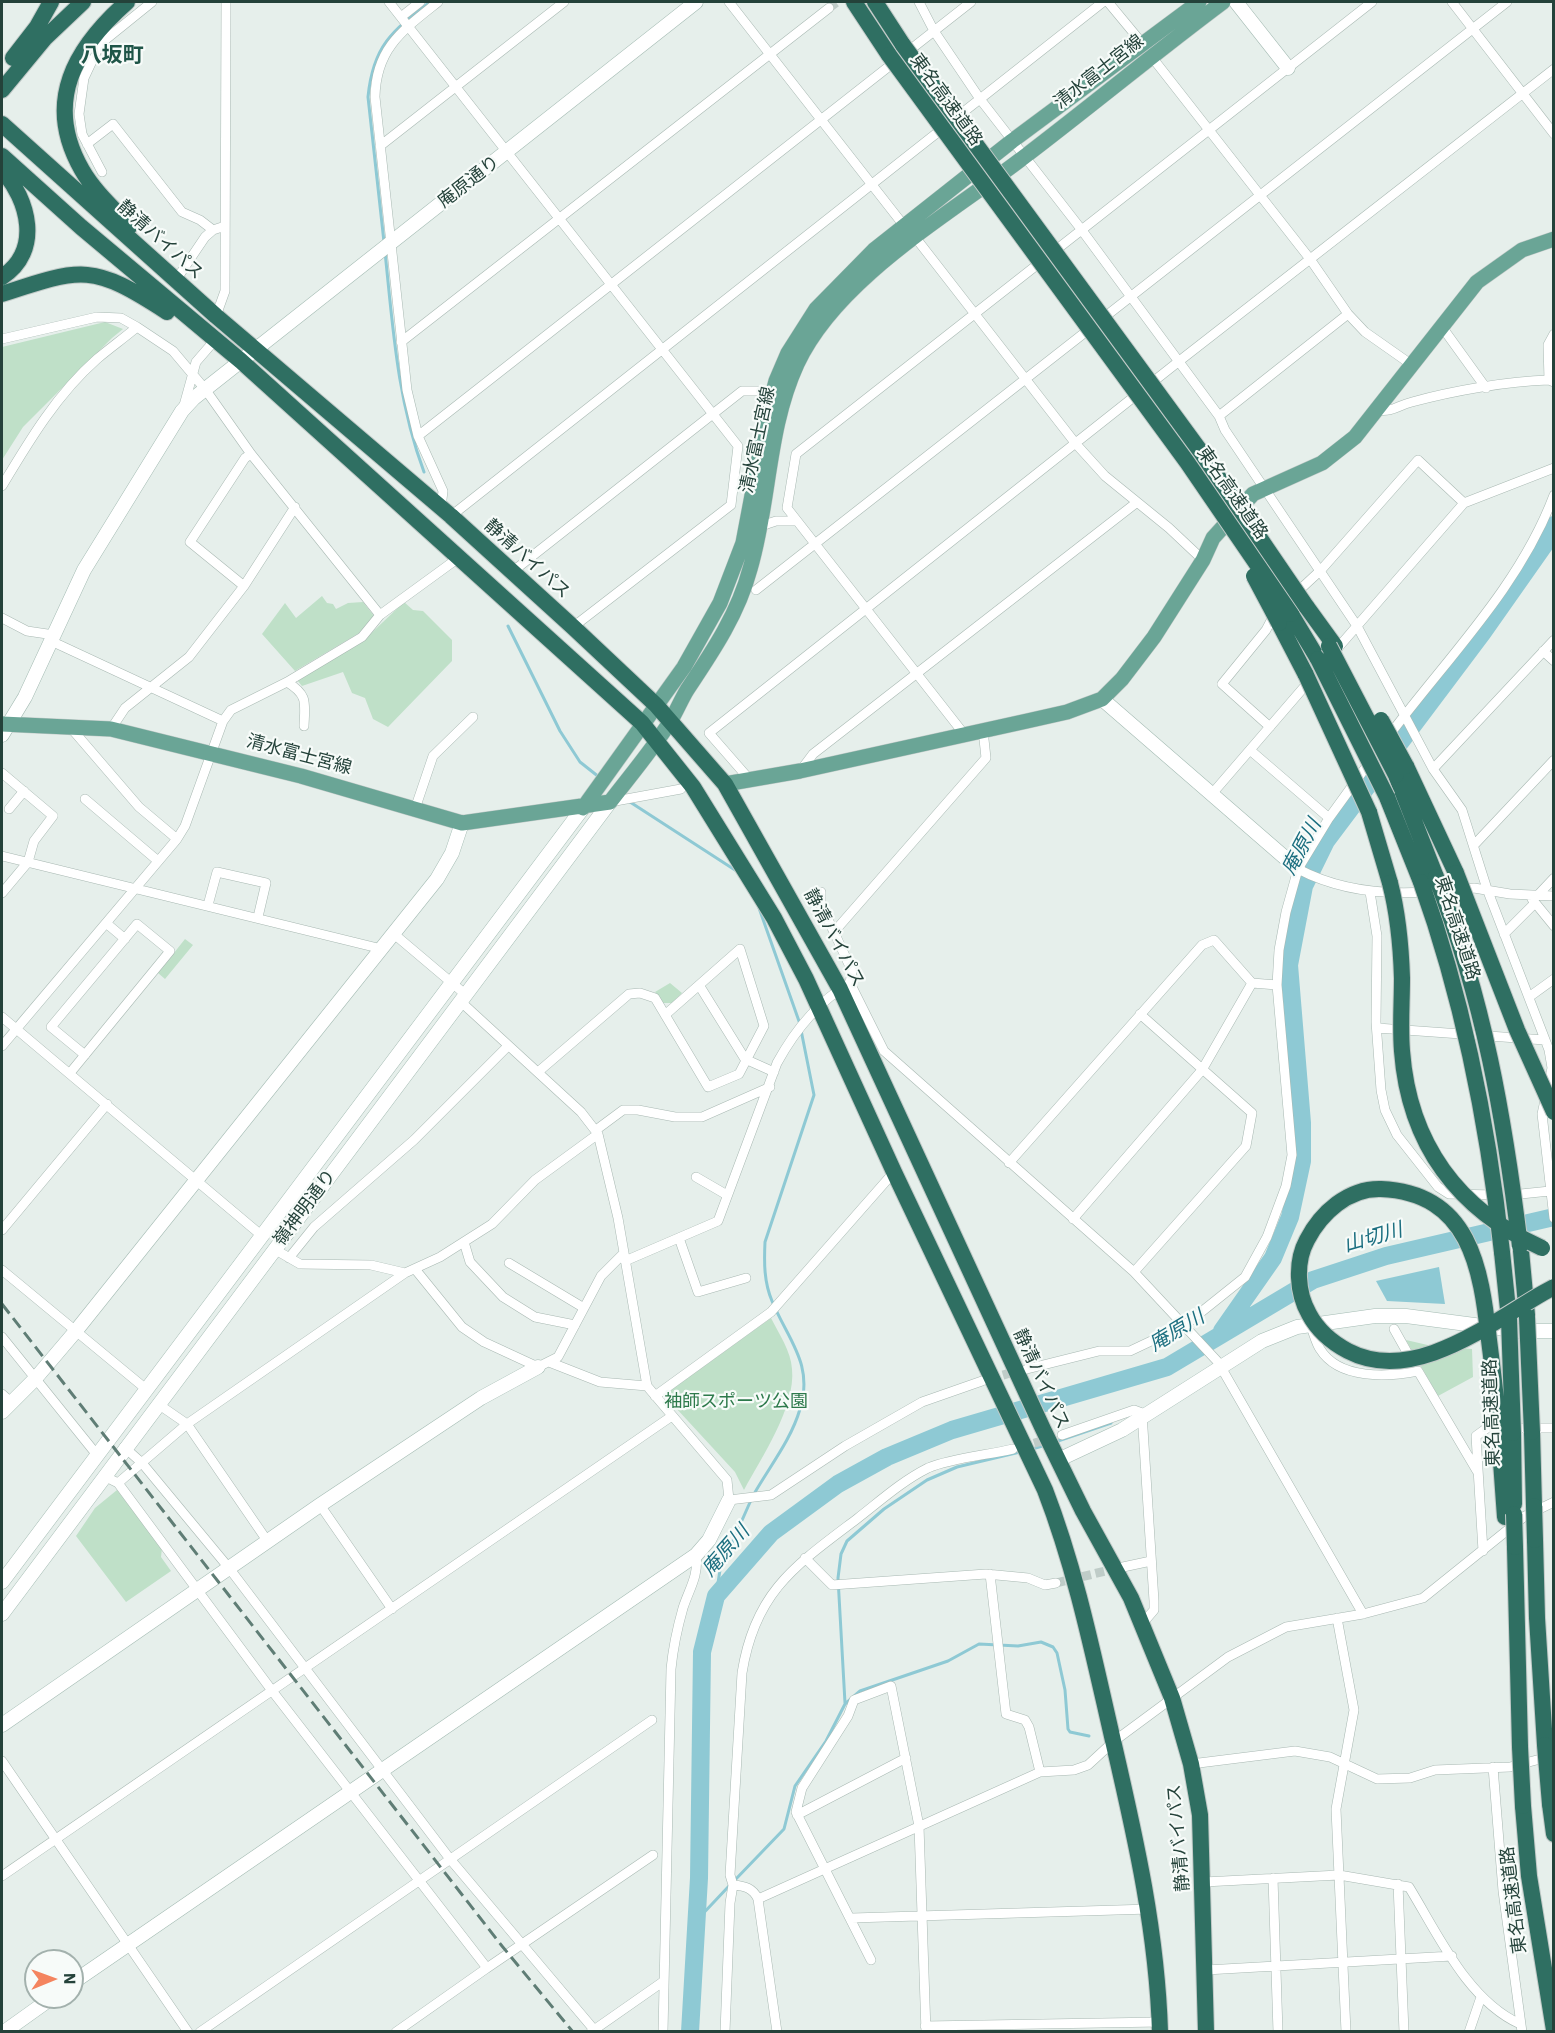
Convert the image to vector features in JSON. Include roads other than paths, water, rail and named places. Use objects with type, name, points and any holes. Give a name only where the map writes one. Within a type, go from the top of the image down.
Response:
[{"type":"highway","points":[[2,73],[37,27],[51,2]]},
{"type":"highway","points":[[2,90],[45,38],[82,2]]},
{"type":"highway","points":[[127,2],[92,35],[72,69],[65,110],[67,130],[82,169],[93,185],[177,279]]},
{"type":"highway","points":[[847,2],[885,49]]},
{"type":"highway","name":"東名高速道路","points":[[854,2],[885,49],[1212,498],[1292,614],[1332,646],[1401,771],[1472,1055],[1487,1133],[1502,1252],[1509,1319],[1506,1434],[1523,1806],[1529,1876],[1554,2030]]},
{"type":"highway","name":"東名高速道路","points":[[874,2],[903,45],[1201,452],[1318,659],[1429,879],[1465,960],[1497,1081],[1521,1251],[1527,1317],[1537,1618],[1554,1834]]},
{"type":"highway","name":"静清バイパス","points":[[2,124],[216,316],[446,512],[573,627],[656,705],[725,784],[845,986],[1023,1387],[1142,1624],[1172,1698],[1191,1764],[1200,1815],[1204,1882],[1206,2031]]},
{"type":"highway","name":"静清バイパス","points":[[2,156],[241,361],[460,556],[642,723],[693,787],[750,879],[820,1005],[894,1172],[1000,1393],[1016,1442],[1045,1490],[1070,1561],[1150,1910],[1160,2027]]},
{"type":"highway","points":[[2,170],[22,200],[28,230],[27,246],[21,258],[2,277]]},
{"type":"highway","points":[[2,294],[62,274],[94,275],[131,289],[211,337]]},
{"type":"highway","points":[[1292,614],[1306,675],[1369,812],[1390,883],[1401,948],[1404,1069],[1421,1135],[1438,1165],[1479,1211],[1520,1239],[1554,1252]]},
{"type":"highway","points":[[1401,771],[1456,873],[1516,1030],[1554,1112]]},
{"type":"highway","points":[[1506,1434],[1497,1410],[1488,1331],[1487,1323],[1486,1315],[1485,1300],[1471,1250],[1452,1217],[1427,1199],[1407,1191],[1376,1189],[1341,1200],[1325,1213],[1305,1243],[1299,1276],[1301,1294],[1314,1324],[1340,1347],[1358,1356],[1374,1359],[1412,1359],[1431,1353],[1474,1333],[1484,1327],[1493,1322],[1503,1316],[1554,1287]]},
{"type":"main road","name":"清水富士宮線","points":[[583,808],[705,632],[720,603],[743,543],[774,391],[788,353],[816,309],[850,272],[1024,157],[1199,2]]},
{"type":"main road","name":"清水富士宮線","points":[[4,728],[111,729],[211,752],[462,824],[583,808],[610,802],[670,721],[724,635],[750,572],[761,526],[783,402],[797,365],[821,326],[846,296],[910,232],[1012,141],[1146,49],[1223,2]]},
{"type":"main road","points":[[725,784],[800,771],[1067,712],[1102,699],[1122,679],[1154,637],[1203,560],[1214,538],[1253,494],[1322,463],[1355,437],[1477,282],[1522,250],[1554,239]]},
{"type":"street","points":[[102,172],[82,134],[80,96],[93,55],[100,44],[152,2]]},
{"type":"street","points":[[216,316],[225,291],[226,2]]},
{"type":"street","points":[[388,2],[611,283],[711,415],[738,446],[731,505],[573,627]]},
{"type":"street","points":[[401,17],[420,2]]},
{"type":"street","points":[[438,2],[407,26],[387,49],[377,72],[375,97],[385,246],[408,398],[418,436],[443,491],[446,512],[660,350],[1103,2]]},
{"type":"street","points":[[380,147],[564,2]]},
{"type":"street","name":"庵原通り","points":[[4,728],[52,638],[84,570],[182,411],[205,389],[255,349],[696,2]]},
{"type":"street","points":[[729,2],[822,117],[1076,444],[1105,476],[1169,528],[1203,560]]},
{"type":"street","points":[[919,2],[934,31],[980,99],[1082,229],[1219,416],[1264,488],[1322,570],[1357,626],[1433,769],[1462,810],[1487,890],[1545,1040],[1553,1068],[1542,1114],[1554,1218]]},
{"type":"street","points":[[418,436],[971,2]]},
{"type":"street","points":[[1108,2],[1210,129],[1310,259],[1348,314],[1365,332],[1412,365]]},
{"type":"street","points":[[1236,2],[1288,68]]},
{"type":"street","points":[[964,734],[787,508],[796,454],[1372,2]]},
{"type":"street","points":[[1452,2],[1554,134]]},
{"type":"street","points":[[756,590],[1507,2]]},
{"type":"street","points":[[401,342],[829,8]]},
{"type":"street","points":[[750,780],[709,733],[1178,362],[1554,69]]},
{"type":"street","points":[[87,144],[113,124],[182,212],[200,220],[213,231]]},
{"type":"street","points":[[177,279],[205,237],[225,226]]},
{"type":"street","points":[[1219,416],[1348,314]]},
{"type":"street","points":[[2,339],[97,317],[121,318],[173,351],[205,389],[251,454],[380,615]]},
{"type":"street","points":[[2,486],[31,438],[58,401],[96,360],[137,327]]},
{"type":"street","points":[[1442,327],[1486,388]]},
{"type":"street","points":[[1377,410],[1390,412],[1410,402],[1518,381],[1551,381],[1548,345],[1554,334]]},
{"type":"street","points":[[182,411],[191,373],[211,337]]},
{"type":"street","points":[[512,572],[742,391],[774,391]]},
{"type":"street","points":[[244,586],[190,542],[245,458],[251,454]]},
{"type":"street","points":[[1270,727],[1222,684],[1266,630],[1271,616],[1322,570],[1418,460],[1464,503]]},
{"type":"street","points":[[1211,795],[1464,503],[1554,468]]},
{"type":"street","points":[[1027,1369],[1099,1351],[1130,1351],[1188,1327],[1245,1277],[1267,1237],[1286,1186],[1292,1155],[1277,985],[1279,950],[1301,870],[1329,818],[1494,603],[1541,530],[1554,495]]},
{"type":"street","points":[[800,771],[813,754],[1136,502]]},
{"type":"street","points":[[111,729],[125,708],[189,657],[244,586],[295,507]]},
{"type":"street","points":[[761,526],[776,520],[797,521]]},
{"type":"street","points":[[2,1046],[177,839],[185,826],[223,721],[231,710],[287,682],[362,637],[380,615],[460,556]]},
{"type":"street","points":[[2,618],[27,631],[52,638],[223,721]]},
{"type":"street","points":[[1433,769],[1554,640]]},
{"type":"street","points":[[1543,651],[1554,661]]},
{"type":"street","points":[[287,682],[300,690],[305,701],[304,726]]},
{"type":"street","points":[[1102,699],[1301,870],[1324,881],[1370,891],[1407,894],[1474,888],[1533,898],[1554,896]]},
{"type":"street","points":[[415,809],[434,756],[474,717]]},
{"type":"street","points":[[71,728],[139,807],[177,839]]},
{"type":"street","points":[[834,932],[986,758],[983,730]]},
{"type":"street","points":[[1250,750],[1329,818]]},
{"type":"street","points":[[1474,845],[1554,760]]},
{"type":"street","points":[[2,773],[53,816],[34,841],[28,862],[2,893]]},
{"type":"street","points":[[610,802],[681,789]]},
{"type":"street","points":[[9,809],[24,791]]},
{"type":"street","points":[[85,799],[158,861]]},
{"type":"street","name":"嶺神明通り","points":[[2,1614],[124,1447],[610,802]]},
{"type":"street","name":"嶺神明通り","points":[[2,1581],[261,1235],[453,984],[583,808]]},
{"type":"street","points":[[5,1403],[34,1379],[75,1332],[394,934],[437,879],[452,853],[462,824]]},
{"type":"street","points":[[2,856],[382,949]]},
{"type":"street","points":[[208,905],[217,872],[266,883],[258,917]]},
{"type":"street","points":[[1504,934],[1533,898],[1554,878]]},
{"type":"street","points":[[1370,891],[1377,936],[1377,1028],[1381,1090],[1385,1110],[1397,1134],[1438,1187],[1449,1194],[1551,1196]]},
{"type":"street","points":[[2,1725],[320,1505],[481,1398],[558,1358],[602,1276],[625,1257],[718,1221],[774,1072],[787,1044],[820,1005],[845,986],[852,971],[821,905],[821,892]]},
{"type":"street","points":[[1533,898],[1554,926]]},
{"type":"street","points":[[106,923],[125,939]]},
{"type":"street","points":[[70,1073],[85,1055],[170,951],[137,924],[51,1027],[85,1055]]},
{"type":"street","points":[[84,1975],[696,1555],[709,1540],[729,1500],[727,1480],[647,1386],[625,1257],[597,1132],[538,1072],[508,1046],[462,998],[453,984],[394,934]]},
{"type":"street","points":[[1009,1163],[1202,945],[1214,940],[1252,983],[1277,985]]},
{"type":"street","points":[[538,1072],[629,994],[640,993],[655,998],[665,1015],[708,1087],[739,1074],[764,1026],[740,949],[665,1015]]},
{"type":"street","points":[[1529,997],[1554,979]]},
{"type":"street","points":[[1073,1219],[1202,1070],[1252,983]]},
{"type":"street","points":[[699,986],[745,1059],[774,1072]]},
{"type":"street","points":[[845,986],[884,1051],[1134,1272],[1188,1327],[1219,1364],[1363,1614]]},
{"type":"street","points":[[1134,1272],[1246,1146],[1252,1113],[1140,1014]]},
{"type":"street","points":[[2,1017],[261,1235]]},
{"type":"street","points":[[1377,1028],[1545,1040]]},
{"type":"street","points":[[289,1258],[314,1227],[414,1140],[508,1046]]},
{"type":"street","points":[[118,1483],[187,1424],[405,1273],[464,1242],[492,1224],[535,1180],[623,1110],[638,1110],[675,1117],[702,1117],[770,1087]]},
{"type":"street","points":[[2,1230],[107,1104]]},
{"type":"street","points":[[655,1396],[771,1312],[894,1172]]},
{"type":"street","points":[[696,1177],[727,1196]]},
{"type":"street","points":[[679,1238],[698,1292],[746,1278]]},
{"type":"street","points":[[464,1242],[470,1262],[503,1297],[535,1317],[575,1325]]},
{"type":"street","points":[[274,1249],[300,1264],[371,1265],[405,1273]]},
{"type":"street","points":[[509,1263],[584,1308]]},
{"type":"street","points":[[415,1269],[462,1327],[494,1347],[600,1382],[647,1386]]},
{"type":"street","points":[[2,1270],[146,1389]]},
{"type":"street","points":[[1058,1460],[1122,1430],[1219,1364],[1286,1330],[1310,1324],[1374,1316],[1406,1316],[1520,1331],[1554,1331]]},
{"type":"street","points":[[1310,1324],[1320,1350],[1335,1364],[1376,1376],[1418,1371]]},
{"type":"street","points":[[1394,1329],[1477,1471]]},
{"type":"street","points":[[2,1337],[97,1455]]},
{"type":"street","points":[[729,1500],[771,1495],[845,1446],[922,1402],[982,1381]]},
{"type":"street","points":[[158,1404],[187,1424],[268,1542]]},
{"type":"street","points":[[1062,1435],[1134,1410],[1139,1410],[1143,1416],[1154,1610],[1142,1624]]},
{"type":"street","points":[[2,1876],[672,1416]]},
{"type":"street","points":[[1483,1551],[1476,1436],[1486,1428],[1554,1428]]},
{"type":"street","points":[[725,2031],[730,1903],[733,1885],[730,1875],[735,1762],[746,1651],[762,1609],[788,1573],[905,1482],[929,1468],[1016,1442]]},
{"type":"street","points":[[124,1447],[142,1464],[229,1568],[450,1859],[594,2031],[664,1981]]},
{"type":"street","points":[[104,1476],[118,1483],[273,1692],[421,1879],[487,1968]]},
{"type":"street","points":[[758,1899],[1040,1772],[1074,1770],[1088,1765],[1113,1742],[1228,1657],[1286,1627],[1363,1614],[1423,1598],[1525,1516],[1554,1502]]},
{"type":"street","points":[[320,1505],[392,1609]]},
{"type":"street","points":[[663,2031],[671,1669],[674,1643],[683,1606],[697,1575],[696,1555]]},
{"type":"street","points":[[805,1558],[832,1585],[990,1574],[1028,1578],[1045,1585],[1056,1583]]},
{"type":"street","points":[[1123,1567],[1151,1561]]},
{"type":"street","points":[[990,1574],[1006,1714],[1025,1720],[1029,1726],[1040,1772]]},
{"type":"street","points":[[1337,1618],[1354,1710],[1346,1765],[1336,1809],[1346,2031]]},
{"type":"street","points":[[871,1960],[852,1918],[797,1815],[802,1788],[848,1716],[854,1700],[891,1686],[919,1826],[926,2029],[1160,2027]]},
{"type":"street","points":[[200,2031],[652,1720]]},
{"type":"street","points":[[1191,1764],[1295,1751],[1316,1753],[1377,1779],[1410,1778],[1435,1770],[1510,1767],[1549,1750]]},
{"type":"street","points":[[797,1815],[906,1758]]},
{"type":"street","points":[[2,1761],[188,2031]]},
{"type":"street","points":[[1493,1767],[1503,1891],[1521,2028]]},
{"type":"street","points":[[396,2031],[652,1855]]},
{"type":"street","points":[[1204,1882],[1339,1875],[1409,1887],[1452,1956],[1481,1997],[1521,2028]]},
{"type":"street","points":[[1273,1878],[1278,2031]]},
{"type":"street","points":[[1398,1884],[1404,2031]]},
{"type":"street","points":[[733,1885],[746,1886],[755,1892],[758,1899],[777,2031]]},
{"type":"street","points":[[852,1918],[1150,1910]]},
{"type":"street","points":[[1206,1970],[1277,1964],[1452,1956]]},
{"type":"street","points":[[1469,2031],[1481,1997]]},
{"type":"street","points":[[4,2031],[36,2009]]},
{"type":"water","points":[[1439,1267],[1445,1304],[1387,1301],[1376,1281]]},
{"type":"waterway","points":[[384,242],[368,97],[371,79],[374,65],[387,41],[395,31],[430,2]]},
{"type":"waterway","points":[[385,252],[397,363],[408,418],[424,472]]},
{"type":"waterway","name":"庵原川","points":[[1222,1331],[1273,1258],[1290,1217],[1302,1161],[1302,1123],[1289,965],[1304,886],[1326,841],[1483,632],[1547,541],[1554,525]]},
{"type":"waterway","points":[[508,626],[560,731],[580,762],[599,777]]},
{"type":"waterway","points":[[630,802],[735,870]]},
{"type":"waterway","points":[[759,908],[800,1024]]},
{"type":"waterway","points":[[754,1494],[791,1431],[800,1409],[803,1393],[802,1365],[769,1294],[765,1257],[765,1242],[814,1095],[801,1030]]},
{"type":"waterway","name":"庵原川","points":[[690,2032],[699,1878],[702,1652],[716,1596],[771,1533],[838,1484],[887,1457],[952,1430],[1167,1367],[1313,1280],[1386,1256],[1554,1217]]},
{"type":"waterway","points":[[1055,1442],[1111,1423]]},
{"type":"waterway","points":[[1032,1449],[1046,1445]]},
{"type":"waterway","points":[[845,1703],[838,1578],[841,1554],[847,1541],[884,1509],[927,1480],[957,1467],[1020,1452]]},
{"type":"waterway","points":[[716,1596],[720,1570],[751,1500]]},
{"type":"waterway","points":[[734,1881],[784,1829],[795,1786],[826,1741],[845,1704],[860,1691],[948,1661],[979,1644],[1018,1646],[1041,1642],[1053,1647],[1057,1653],[1065,1690],[1068,1729],[1070,1732],[1089,1736]]},
{"type":"waterway","points":[[697,1920],[729,1886]]},
{"type":"tunnel","points":[[829,8],[837,2]]},
{"type":"tunnel","points":[[990,1379],[1020,1370]]},
{"type":"tunnel","points":[[1021,1447],[1062,1435]]},
{"type":"tunnel","points":[[1056,1583],[1118,1568]]},
{"type":"railway","points":[[2,1304],[502,1946],[573,2032]]},
{"type":"district","name":"八坂町","points":[[112,56]]},
{"type":"water label","name":"山切川","points":[[1373,1238]]},
{"type":"park label","name":"袖師スポーツ公園","points":[[736,1402]]}]
